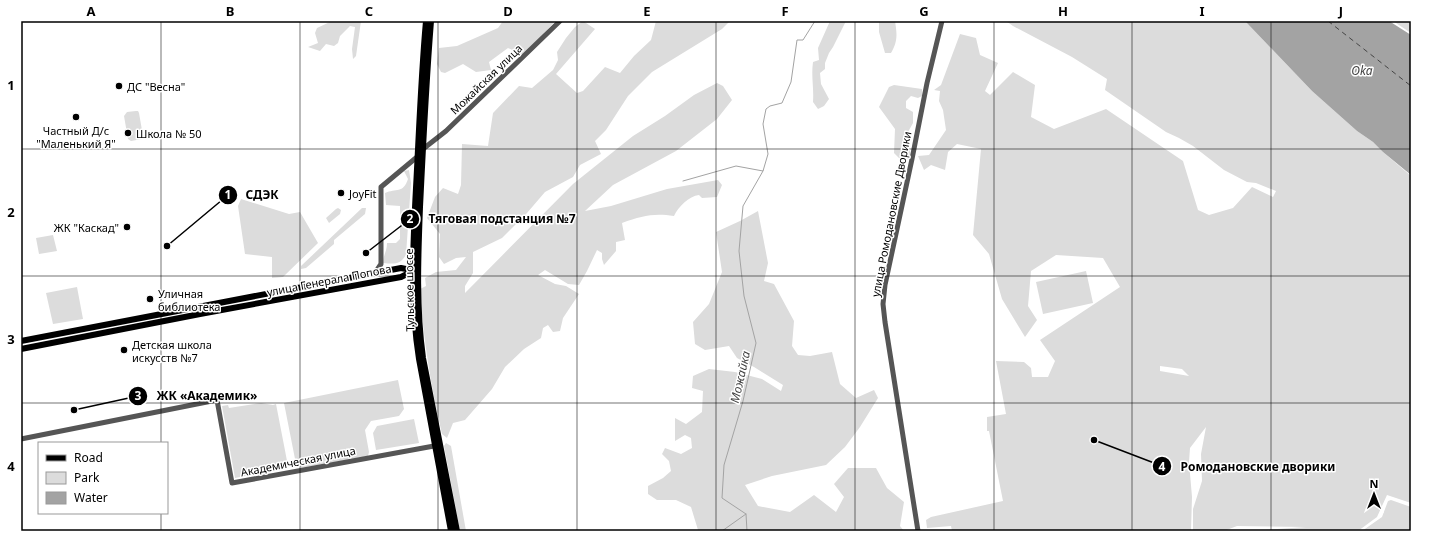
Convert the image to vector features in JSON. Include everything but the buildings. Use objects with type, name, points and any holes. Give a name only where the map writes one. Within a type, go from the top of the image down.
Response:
[{"type":"main road","name":"Тульское шоссе","points":[[426,21],[413,255],[420,334],[457,531]]},
{"type":"main road","name":"Тульское шоссе","points":[[431,21],[413,286],[415,335],[434,446],[451,531]]},
{"type":"main road","points":[[401,268],[409,264],[413,255]]},
{"type":"main road","name":"улица Генерала Попова","points":[[21,341],[401,268],[415,271]]},
{"type":"main road","points":[[385,271],[386,279]]},
{"type":"main road","name":"улица Генерала Попова","points":[[21,349],[386,279],[415,271]]},
{"type":"main road","points":[[401,276],[413,286]]},
{"type":"street","name":"Можайская улица","points":[[423,149],[435,140],[560,21]]},
{"type":"street","name":"улица Ромодановские Дворики","points":[[918,531],[885,322],[883,297],[927,83],[942,21]]},
{"type":"street","points":[[424,135],[429,140],[435,140]]},
{"type":"street","points":[[375,273],[381,264],[381,187],[418,157]]},
{"type":"street","points":[[406,167],[413,167],[417,171]]},
{"type":"street","name":"Академическая улица","points":[[21,439],[217,400],[232,483],[434,446]]},
{"type":"green space","points":[[332,21],[361,21],[356,56],[353,59],[352,49],[355,27],[350,26],[340,36],[338,43],[334,46],[326,44],[320,51],[308,47],[318,43],[315,33],[317,28]]},
{"type":"green space","points":[[503,21],[555,21],[524,55],[508,48],[489,62],[491,70],[476,72],[463,64],[445,73],[441,72],[437,64],[439,48],[457,46],[498,28]]},
{"type":"green space","points":[[583,21],[595,29],[556,74],[577,93],[583,91],[605,67],[620,73],[634,56],[651,40],[656,21],[730,21],[722,29],[652,72],[628,96],[606,130],[595,141],[601,154],[580,165],[573,177],[545,192],[502,238],[473,252],[473,273],[465,286],[465,293],[573,184],[633,136],[665,116],[694,95],[717,83],[723,86],[732,100],[717,119],[676,151],[613,185],[585,211],[611,206],[667,189],[718,180],[722,185],[717,197],[702,198],[699,195],[691,197],[678,209],[674,216],[648,216],[622,223],[625,240],[616,242],[616,251],[604,265],[602,253],[597,250],[579,285],[568,284],[545,270],[538,275],[555,284],[566,286],[579,294],[563,318],[560,331],[553,332],[548,325],[543,328],[541,338],[524,349],[505,367],[492,389],[465,420],[453,423],[447,438],[442,434],[434,398],[425,344],[420,289],[426,286],[425,278],[436,272],[456,270],[466,257],[456,258],[444,264],[439,257],[440,234],[427,218],[435,197],[443,188],[458,194],[461,185],[462,144],[488,146],[493,113],[519,86],[532,88],[553,70],[558,60],[557,52],[575,27]]},
{"type":"green space","points":[[830,21],[846,21],[829,53],[825,63],[825,69],[820,73],[821,84],[829,99],[824,106],[818,109],[813,102],[813,62],[819,60],[818,48]]},
{"type":"green space","points":[[879,21],[895,21],[895,45],[891,53],[885,53],[879,32]]},
{"type":"green space","points":[[1006,21],[1245,21],[1312,91],[1411,176],[1411,503],[1387,495],[1377,517],[1358,531],[1250,531],[1306,527],[1237,526],[1224,531],[1193,531],[1193,509],[1202,481],[1201,454],[1206,427],[1190,448],[1189,462],[1192,497],[1191,531],[952,531],[951,526],[927,528],[926,520],[931,517],[1003,501],[989,431],[987,431],[987,417],[1006,414],[996,361],[1024,362],[1031,368],[1032,377],[1048,377],[1055,361],[1040,340],[1120,287],[1103,258],[1056,255],[1031,271],[1028,306],[1037,320],[1025,337],[1002,299],[989,254],[973,235],[981,149],[957,144],[948,152],[945,170],[931,165],[924,170],[918,156],[929,155],[946,130],[943,110],[939,101],[940,91],[934,90],[941,85],[960,34],[976,38],[980,55],[998,63],[985,91],[990,95],[1013,72],[1035,85],[1031,117],[1054,129],[1106,109],[1183,161],[1198,210],[1209,215],[1233,208],[1252,187],[1273,197],[1276,191],[1256,183],[1247,182],[1224,170],[1193,146],[1166,132],[1105,90],[1107,79],[1072,57]],"holes":[[[1160,366],[1182,369],[1189,376],[1160,371]]]},
{"type":"green space","points":[[1394,21],[1411,21],[1411,33],[1396,23]]},
{"type":"green space","points":[[894,85],[922,89],[922,96],[918,98],[911,96],[906,101],[906,108],[913,112],[913,123],[908,132],[910,152],[909,159],[900,159],[894,153],[895,129],[879,107],[889,87]]},
{"type":"green space","points":[[138,111],[143,136],[142,139],[131,141],[128,139],[124,116],[127,112]]},
{"type":"green space","points":[[409,170],[411,183],[406,255],[399,262],[390,264],[383,263],[387,243],[396,243],[400,239],[400,206],[386,205],[385,193],[399,190],[404,187],[408,179],[404,171]]},
{"type":"green space","points":[[241,199],[289,214],[300,212],[318,243],[283,277],[272,278],[272,257],[245,254],[238,206]]},
{"type":"green space","points":[[338,208],[341,210],[340,214],[329,223],[326,218]]},
{"type":"green space","points":[[362,208],[366,208],[365,214],[334,240],[334,244],[306,268],[301,269],[301,266]]},
{"type":"green space","points":[[758,211],[768,263],[764,281],[774,284],[794,321],[792,346],[798,355],[810,356],[832,352],[840,384],[856,398],[874,390],[878,398],[860,427],[845,447],[826,465],[772,476],[745,485],[758,506],[790,512],[814,495],[836,512],[844,497],[834,484],[848,468],[876,468],[887,488],[904,502],[900,526],[904,531],[696,531],[698,530],[691,507],[676,500],[657,500],[648,494],[648,486],[663,478],[671,471],[669,461],[662,454],[665,448],[681,454],[692,448],[691,438],[685,435],[675,441],[675,418],[686,424],[702,412],[703,391],[692,388],[693,376],[709,369],[735,372],[762,379],[781,391],[783,385],[737,358],[729,346],[705,350],[695,344],[693,322],[709,304],[722,272],[716,232]]},
{"type":"green space","points":[[53,235],[57,251],[39,254],[36,238]]},
{"type":"green space","points":[[1086,271],[1093,303],[1043,314],[1036,282]]},
{"type":"green space","points":[[77,287],[83,319],[53,324],[46,293]]},
{"type":"green space","points":[[398,380],[404,409],[399,416],[371,421],[365,430],[369,452],[368,456],[301,468],[296,464],[284,403]]},
{"type":"green space","points":[[261,403],[276,404],[288,466],[286,468],[235,478],[222,406],[228,405],[229,408]]},
{"type":"green space","points":[[414,419],[419,443],[376,450],[373,433],[377,426]]},
{"type":"green space","points":[[446,443],[451,446],[466,531],[460,531],[444,446]]},
{"type":"green space","points":[[1391,500],[1411,507],[1411,531],[1362,531],[1382,517],[1388,501]]},
{"type":"water","name":"Oka","points":[[1245,21],[1389,21],[1411,35],[1411,175],[1373,142],[1357,131],[1312,91]]},
{"type":"waterway","points":[[683,181],[736,166],[763,171],[768,154],[763,124],[766,109],[770,106],[782,103],[791,82],[797,40],[803,40],[815,21]]},
{"type":"waterway","name":"Можайка","points":[[747,531],[746,514],[722,498],[724,465],[743,401],[756,343],[744,296],[739,251],[743,206],[763,171]]},
{"type":"waterway","points":[[722,531],[746,514]]},
{"type":"ferry route","points":[[1328,21],[1411,86]]},
{"type":"place","name":"ДС \"Весна\"","points":[[119,86]]},
{"type":"place","name":"Частный Д/с \"Маленький Я\"","points":[[76,117]]},
{"type":"place","name":"Школа № 50","points":[[128,133]]},
{"type":"place","name":"JoyFit","points":[[341,193]]},
{"type":"place","name":"ЖК \"Каскад\"","points":[[127,227]]},
{"type":"place","name":"СДЭК","points":[[167,246]]},
{"type":"place","name":"Тяговая подстанция №7","points":[[366,253]]},
{"type":"place","name":"Уличная библиотека","points":[[150,299]]},
{"type":"place","name":"Детская школа искусств №7","points":[[124,350]]},
{"type":"place","name":"ЖК «Академик»","points":[[74,410]]},
{"type":"place","name":"Ромодановские дворики","points":[[1094,440]]}]
